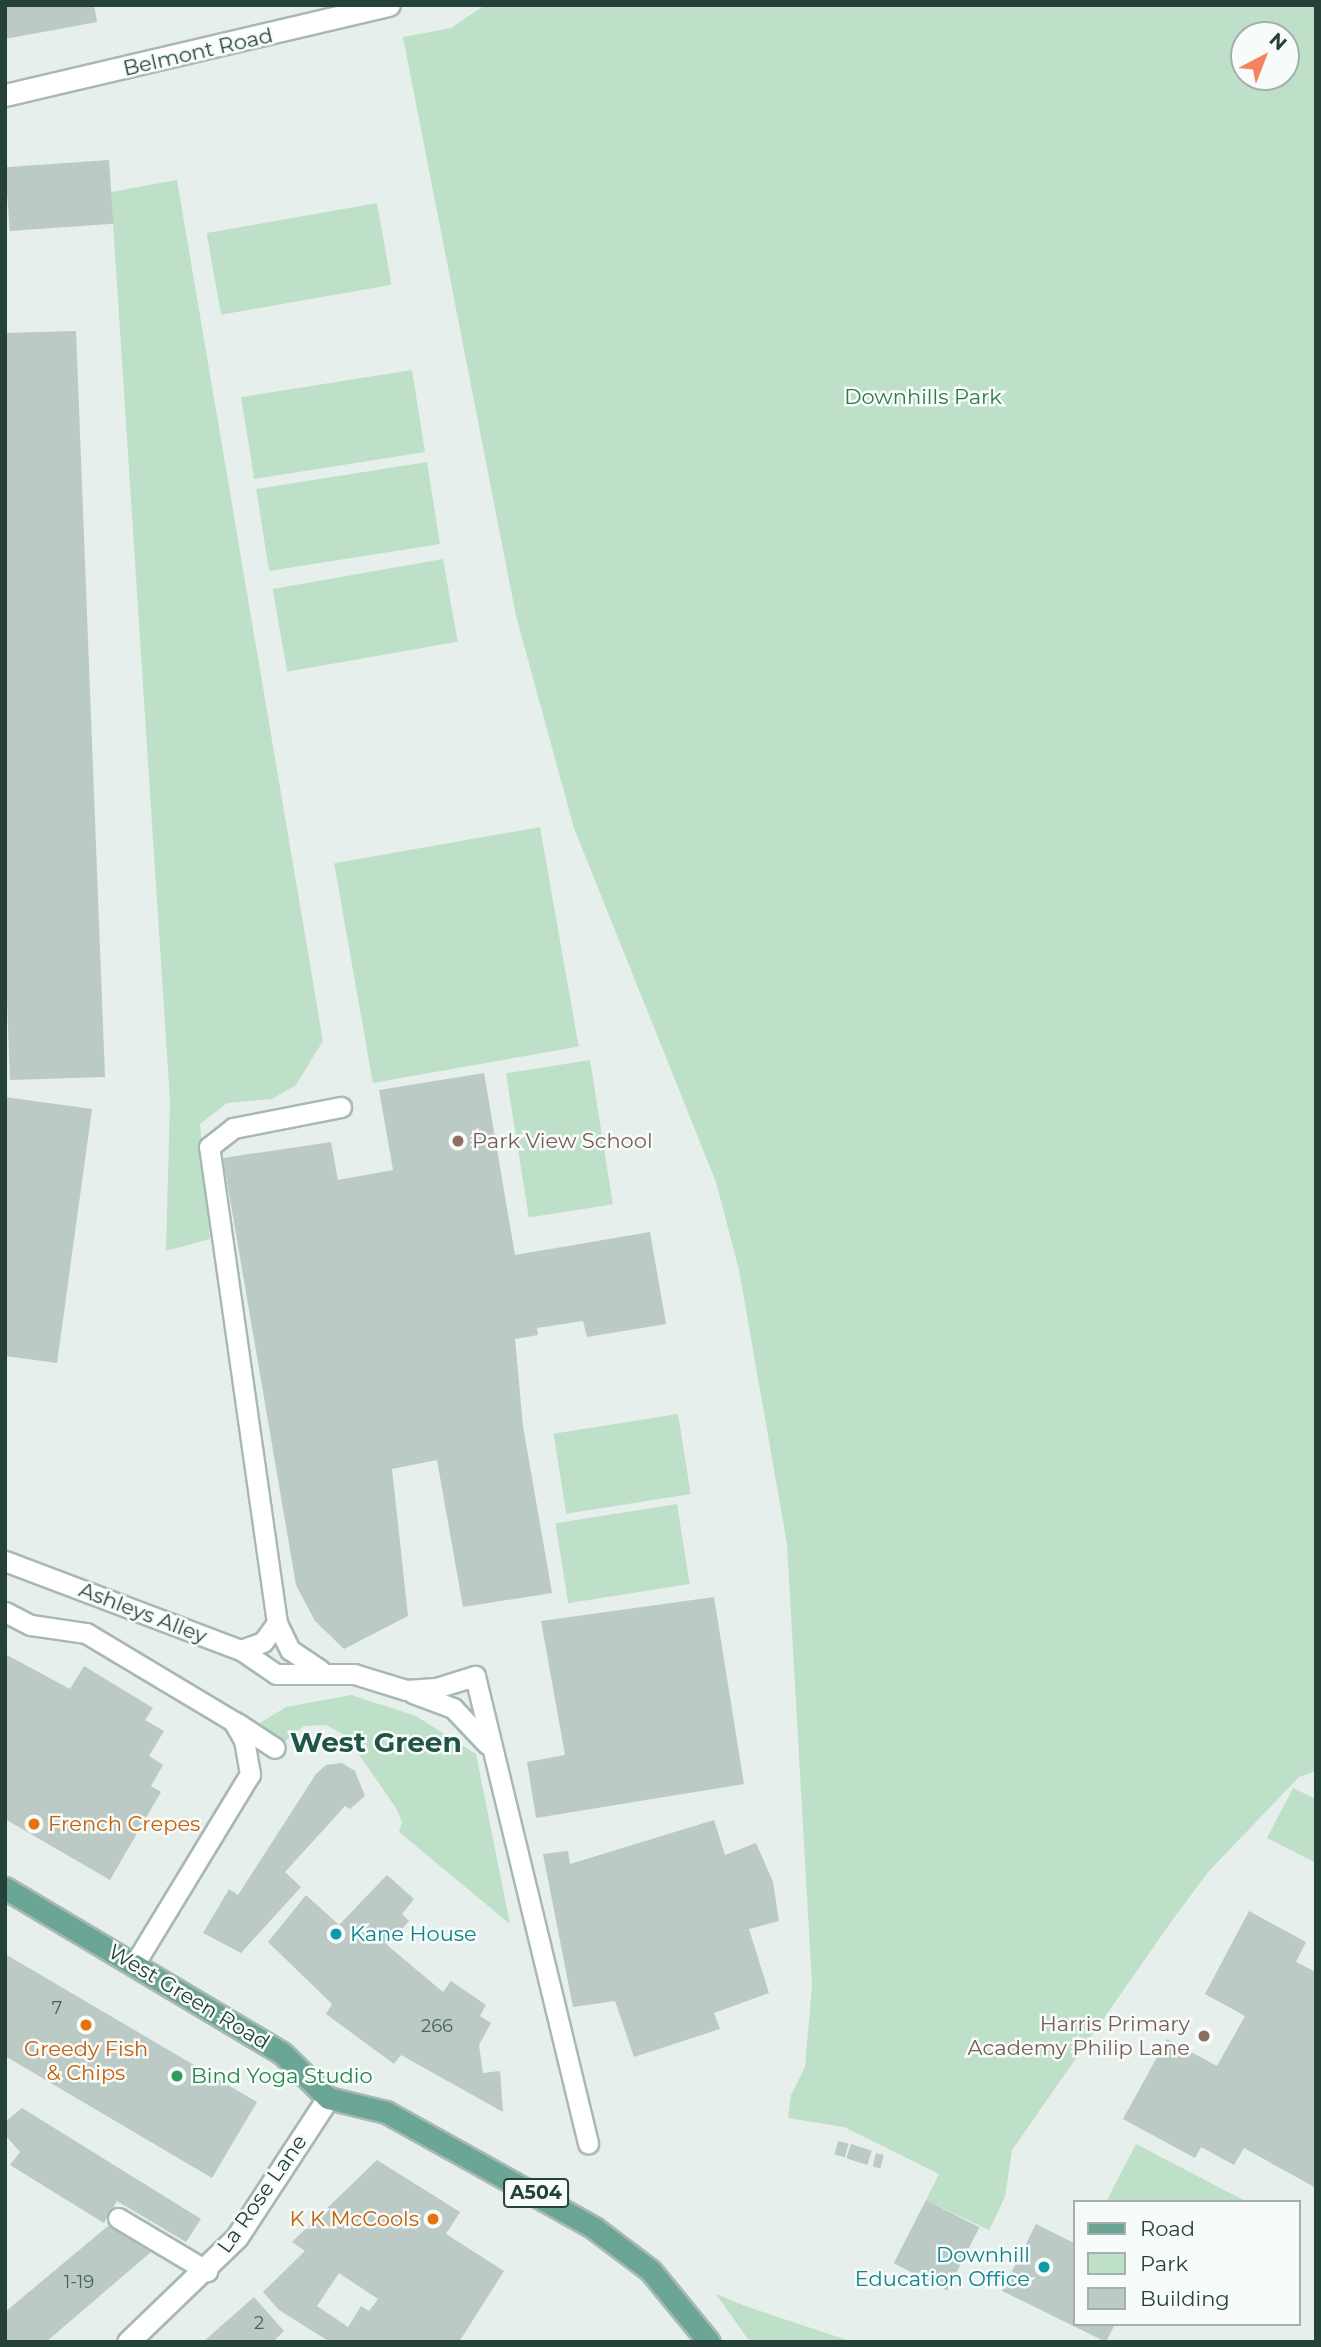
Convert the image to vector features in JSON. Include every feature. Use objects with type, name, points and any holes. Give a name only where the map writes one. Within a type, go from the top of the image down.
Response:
[{"type":"main road","name":"Belmont Road","points":[[5,95],[180,57],[383,8]]},
{"type":"main road","name":"West Green Road","points":[[5,1888],[282,2053],[328,2098]]},
{"type":"main road","name":"La Rose Lane","points":[[128,2342],[207,2271],[237,2237],[328,2098]]},
{"type":"main road","name":"A504","points":[[328,2098],[386,2112],[594,2228],[650,2270],[709,2342]]},
{"type":"lane","points":[[341,1107],[233,1128],[209,1147],[277,1623],[290,1650],[320,1670],[354,1674],[453,1708],[491,1750]]},
{"type":"lane","name":"Ashleys Alley","points":[[5,1561],[241,1650],[276,1674],[320,1670]]},
{"type":"lane","points":[[5,1612],[32,1625],[86,1633],[275,1748]]},
{"type":"lane","points":[[241,1650],[263,1642],[277,1623]]},
{"type":"lane","points":[[406,1690],[436,1688],[475,1676],[588,2144]]},
{"type":"lane","points":[[135,1963],[250,1774],[244,1740],[233,1721]]},
{"type":"lane","points":[[118,2218],[207,2271]]},
{"type":"green space","name":"Downhills Park","points":[[485,5],[1316,5],[1316,1771],[1299,1777],[1208,1872],[1171,1922],[1012,2150],[1005,2197],[989,2230],[926,2200],[939,2174],[844,2127],[788,2118],[791,2095],[805,2067],[812,1985],[787,1544],[739,1270],[716,1182],[574,828],[516,616],[403,37],[451,28]]},
{"type":"green space","points":[[177,180],[323,1041],[296,1085],[272,1099],[227,1103],[200,1124],[210,1239],[166,1251],[170,1101],[111,192]]},
{"type":"green space","points":[[377,203],[391,285],[221,315],[207,233]]},
{"type":"green space","points":[[412,370],[425,452],[254,479],[241,397]]},
{"type":"green space","points":[[427,462],[440,544],[269,571],[256,489]]},
{"type":"green space","points":[[443,559],[458,642],[287,672],[273,589]]},
{"type":"green space","points":[[540,827],[579,1047],[373,1083],[334,863]]},
{"type":"green space","points":[[590,1060],[613,1204],[529,1217],[506,1073]]},
{"type":"green space","points":[[678,1414],[691,1494],[566,1514],[554,1434]]},
{"type":"green space","points":[[677,1504],[690,1584],[568,1603],[556,1523]]},
{"type":"green space","points":[[351,1695],[416,1716],[476,1754],[510,1924],[399,1832],[402,1822],[396,1808],[346,1736],[326,1725],[304,1726],[283,1743],[255,1726],[286,1707]]},
{"type":"green space","points":[[1293,1788],[1316,1799],[1316,1863],[1267,1838]]},
{"type":"green space","points":[[1136,2144],[1243,2200],[1107,2200]]},
{"type":"green space","points":[[716,2294],[748,2307],[853,2342],[750,2342]]},
{"type":"building","points":[[5,5],[94,5],[97,22],[5,39]]},
{"type":"building","points":[[109,160],[113,224],[10,231],[5,167]]},
{"type":"building","points":[[76,331],[105,1077],[10,1080],[5,949],[5,333]]},
{"type":"building","points":[[484,1073],[515,1255],[650,1232],[666,1324],[587,1337],[583,1321],[537,1328],[538,1335],[515,1339],[523,1426],[552,1593],[463,1607],[437,1460],[392,1469],[408,1616],[344,1649],[315,1621],[296,1585],[223,1158],[331,1142],[338,1180],[393,1170],[379,1090]]},
{"type":"building","points":[[5,1097],[92,1109],[57,1363],[5,1356]]},
{"type":"building","points":[[714,1597],[744,1784],[536,1818],[527,1762],[565,1755],[541,1621]]},
{"type":"building","points":[[5,1654],[70,1689],[84,1666],[153,1708],[145,1720],[164,1731],[149,1756],[163,1765],[151,1786],[161,1792],[110,1880],[5,1819]]},
{"type":"building","points":[[342,1763],[355,1771],[365,1796],[350,1809],[345,1806],[285,1872],[301,1887],[241,1953],[203,1933],[229,1889],[238,1895],[316,1774],[326,1765]]},
{"type":"building","points":[[714,1820],[725,1855],[756,1843],[773,1882],[779,1921],[749,1929],[769,1993],[714,2013],[720,2029],[634,2057],[615,2001],[573,2007],[543,1854],[568,1851],[570,1864]]},
{"type":"building","points":[[387,1875],[414,1899],[402,1914],[409,1921],[387,1945],[443,1992],[451,1981],[486,2005],[480,2016],[491,2023],[479,2045],[483,2073],[500,2071],[503,2112],[401,2055],[394,2064],[326,2014],[332,2004],[268,1942],[306,1895],[339,1925]]},
{"type":"building","points":[[1249,1911],[1306,1942],[1296,1962],[1316,1972],[1316,2188],[1244,2148],[1234,2165],[1201,2147],[1195,2158],[1123,2119],[1167,2039],[1217,2066],[1245,2016],[1205,1994]]},
{"type":"building","points":[[5,1954],[257,2102],[212,2178],[5,2056]]},
{"type":"building","points":[[22,2108],[201,2219],[186,2242],[117,2201],[104,2223],[10,2165],[20,2152],[5,2135],[5,2122]]},
{"type":"building","points":[[838,2141],[849,2144],[845,2157],[834,2155]]},
{"type":"building","points":[[851,2144],[872,2151],[867,2165],[846,2158]]},
{"type":"building","points":[[876,2153],[884,2155],[880,2169],[873,2167]]},
{"type":"building","points":[[377,2160],[460,2212],[446,2234],[504,2271],[459,2342],[330,2342],[279,2310],[263,2292],[305,2251],[292,2242]],"holes":[[[339,2273],[378,2299],[369,2311],[361,2306],[348,2327],[317,2306]]]},
{"type":"building","points":[[926,2200],[979,2227],[947,2291],[894,2263]]},
{"type":"building","name":"Downhill Education Office","points":[[1036,2224],[1072,2242],[1072,2325],[1002,2291]]},
{"type":"building","points":[[108,2226],[151,2252],[46,2342],[5,2342],[5,2312]]},
{"type":"building","points":[[254,2297],[284,2331],[273,2342],[203,2342]]},
{"type":"building","name":"Downhill Education Office","points":[[1073,2326],[1114,2326],[1106,2342]]},
{"type":"place","name":"Park View School","points":[[458,1141]]},
{"type":"place","name":"French Crepes","points":[[34,1824]]},
{"type":"place","name":"Kane House","points":[[336,1934]]},
{"type":"place","name":"Greedy Fish & Chips","points":[[86,2025]]},
{"type":"place","name":"Harris Primary Academy Philip Lane","points":[[1204,2036]]},
{"type":"place","name":"Bind Yoga Studio","points":[[177,2076]]},
{"type":"place","name":"K K McCools","points":[[433,2219]]},
{"type":"place","name":"Downhill Education Office","points":[[1044,2267]]},
{"type":"district","name":"West Green","points":[[376,1742]]}]
